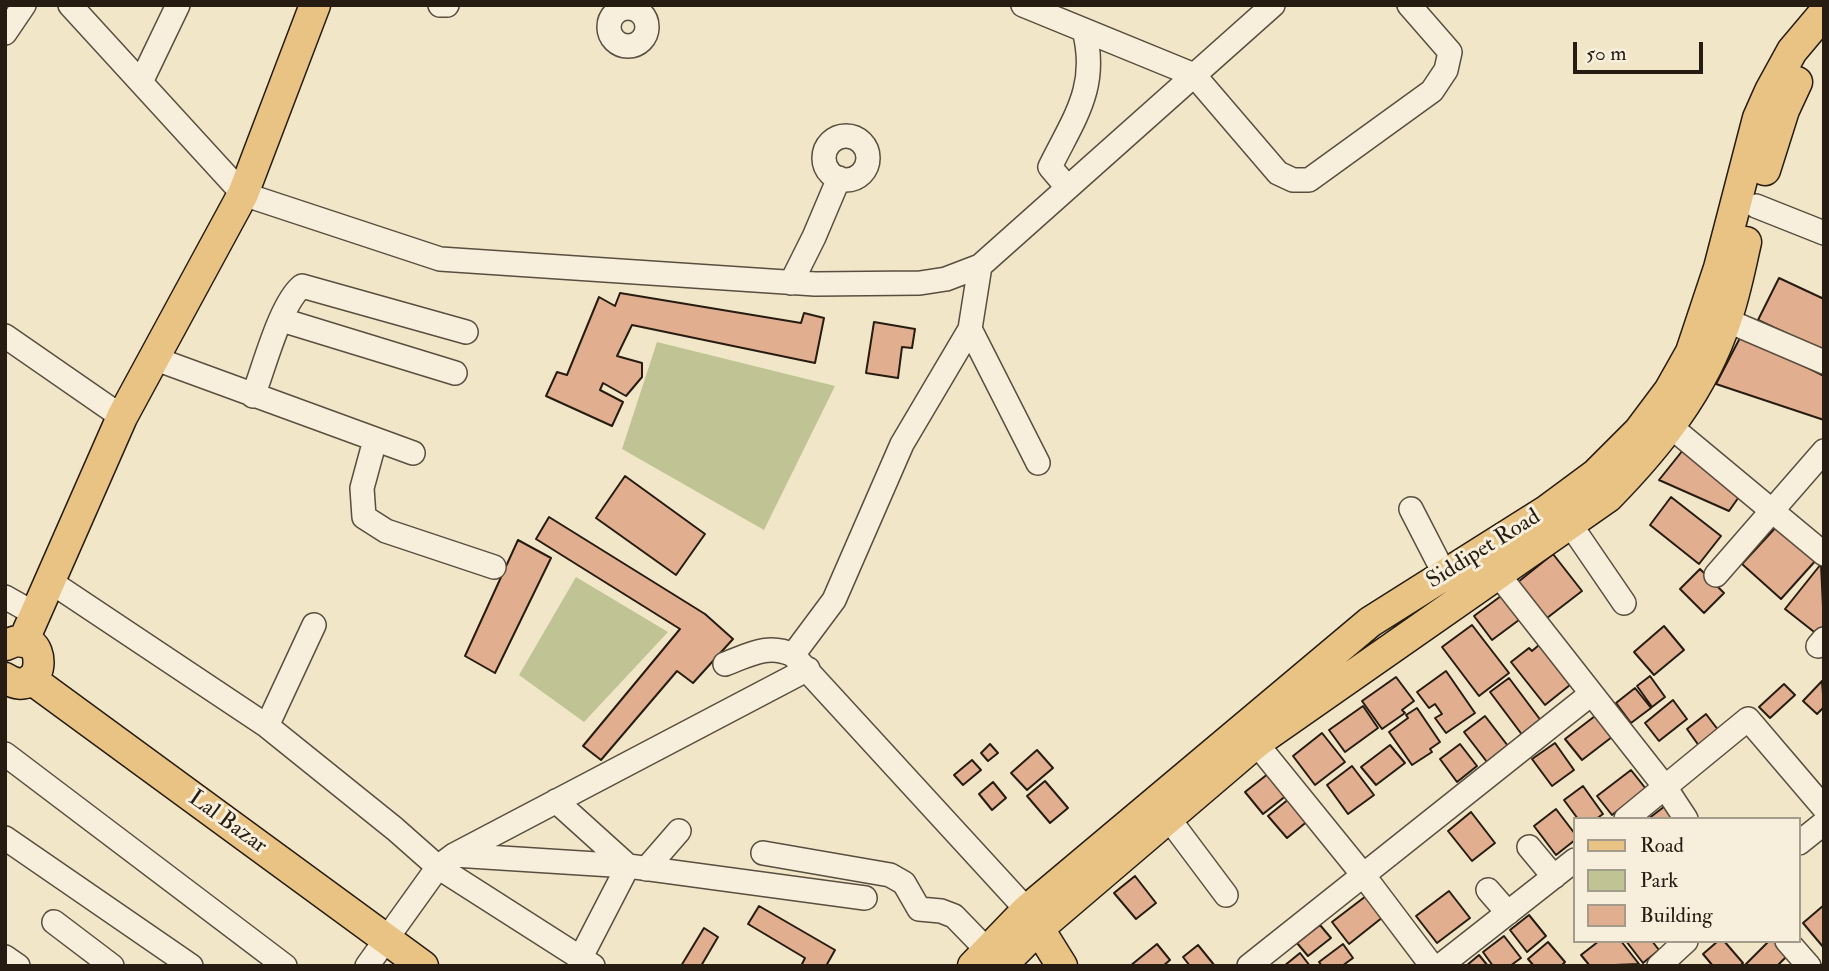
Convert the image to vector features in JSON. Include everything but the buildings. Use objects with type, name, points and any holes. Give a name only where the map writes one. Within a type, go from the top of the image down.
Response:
[{"type":"main road","points":[[18,679],[38,670],[39,658],[34,648],[14,644],[35,614],[51,582],[122,416],[156,359],[243,194],[315,5]]},
{"type":"main road","name":"Siddipet Road","points":[[987,961],[1370,622],[1546,511],[1596,474],[1639,431],[1669,391],[1692,352],[1718,268],[1758,118],[1792,51],[1824,13]]},
{"type":"main road","name":"Siddipet Road","points":[[1032,919],[1169,819],[1256,743],[1608,497],[1649,456],[1696,388],[1726,320],[1784,110],[1824,38]]},
{"type":"main road","name":"Lal Bazar","points":[[18,679],[424,966]]},
{"type":"main road","points":[[1032,919],[1062,966]]},
{"type":"street","points":[[5,33],[24,5]]},
{"type":"street","points":[[70,5],[243,194],[440,258],[791,283],[920,283],[946,279],[980,266],[1273,5]]},
{"type":"street","points":[[141,82],[178,5]]},
{"type":"street","points":[[440,5],[447,5]]},
{"type":"street","points":[[1023,5],[1194,75],[1278,173],[1293,180],[1309,180],[1432,91],[1446,70],[1450,52],[1409,5]]},
{"type":"street","points":[[1067,187],[1050,167],[1088,85],[1090,53],[1084,30]]},
{"type":"street","points":[[791,283],[839,178]]},
{"type":"street","points":[[1756,206],[1824,233]]},
{"type":"street","points":[[367,966],[446,861],[801,662],[834,600],[902,444],[970,329],[980,266]]},
{"type":"street","points":[[253,396],[282,320],[295,292],[302,286],[466,332]]},
{"type":"street","points":[[282,320],[455,373]]},
{"type":"street","points":[[1726,320],[1824,362]]},
{"type":"street","points":[[970,329],[1038,463]]},
{"type":"street","points":[[5,337],[122,416]]},
{"type":"street","points":[[156,359],[413,453]]},
{"type":"street","points":[[1670,426],[1824,554]]},
{"type":"street","points":[[375,440],[362,488],[364,517],[386,531],[494,567]]},
{"type":"street","points":[[1716,575],[1824,451]]},
{"type":"street","points":[[1411,509],[1445,575]]},
{"type":"street","points":[[1570,524],[1624,603]]},
{"type":"street","points":[[1497,573],[1665,787],[1685,817]]},
{"type":"street","points":[[51,582],[267,726],[446,861],[587,961],[637,868],[679,831]]},
{"type":"street","points":[[5,597],[35,614]]},
{"type":"street","points":[[267,726],[314,625]]},
{"type":"street","points":[[725,664],[767,648],[780,649],[801,662],[1032,919]]},
{"type":"street","points":[[1249,966],[1591,694]]},
{"type":"street","points":[[1628,817],[1748,719],[1824,808]]},
{"type":"street","points":[[1256,743],[1364,876],[1432,966]]},
{"type":"street","points":[[5,754],[285,966]]},
{"type":"street","points":[[556,801],[637,868]]},
{"type":"street","points":[[1169,819],[1226,895]]},
{"type":"street","points":[[1801,841],[1824,823]]},
{"type":"street","points":[[5,838],[191,966]]},
{"type":"street","points":[[1529,847],[1554,877]]},
{"type":"street","points":[[764,853],[890,875],[904,883],[919,909],[941,911],[954,916],[987,961]]},
{"type":"street","points":[[446,861],[637,868],[865,898]]},
{"type":"street","points":[[1440,966],[1574,861]]},
{"type":"street","points":[[1488,890],[1508,913]]},
{"type":"street","points":[[54,922],[112,966]]},
{"type":"street","points":[[1658,966],[1684,943]]},
{"type":"street","points":[[1789,943],[1809,966]]},
{"type":"street","points":[[5,957],[18,966]]},
{"type":"green space","points":[[657,342],[835,386],[764,530],[622,449]]},
{"type":"green space","points":[[576,577],[668,632],[584,722],[519,675]]}]
